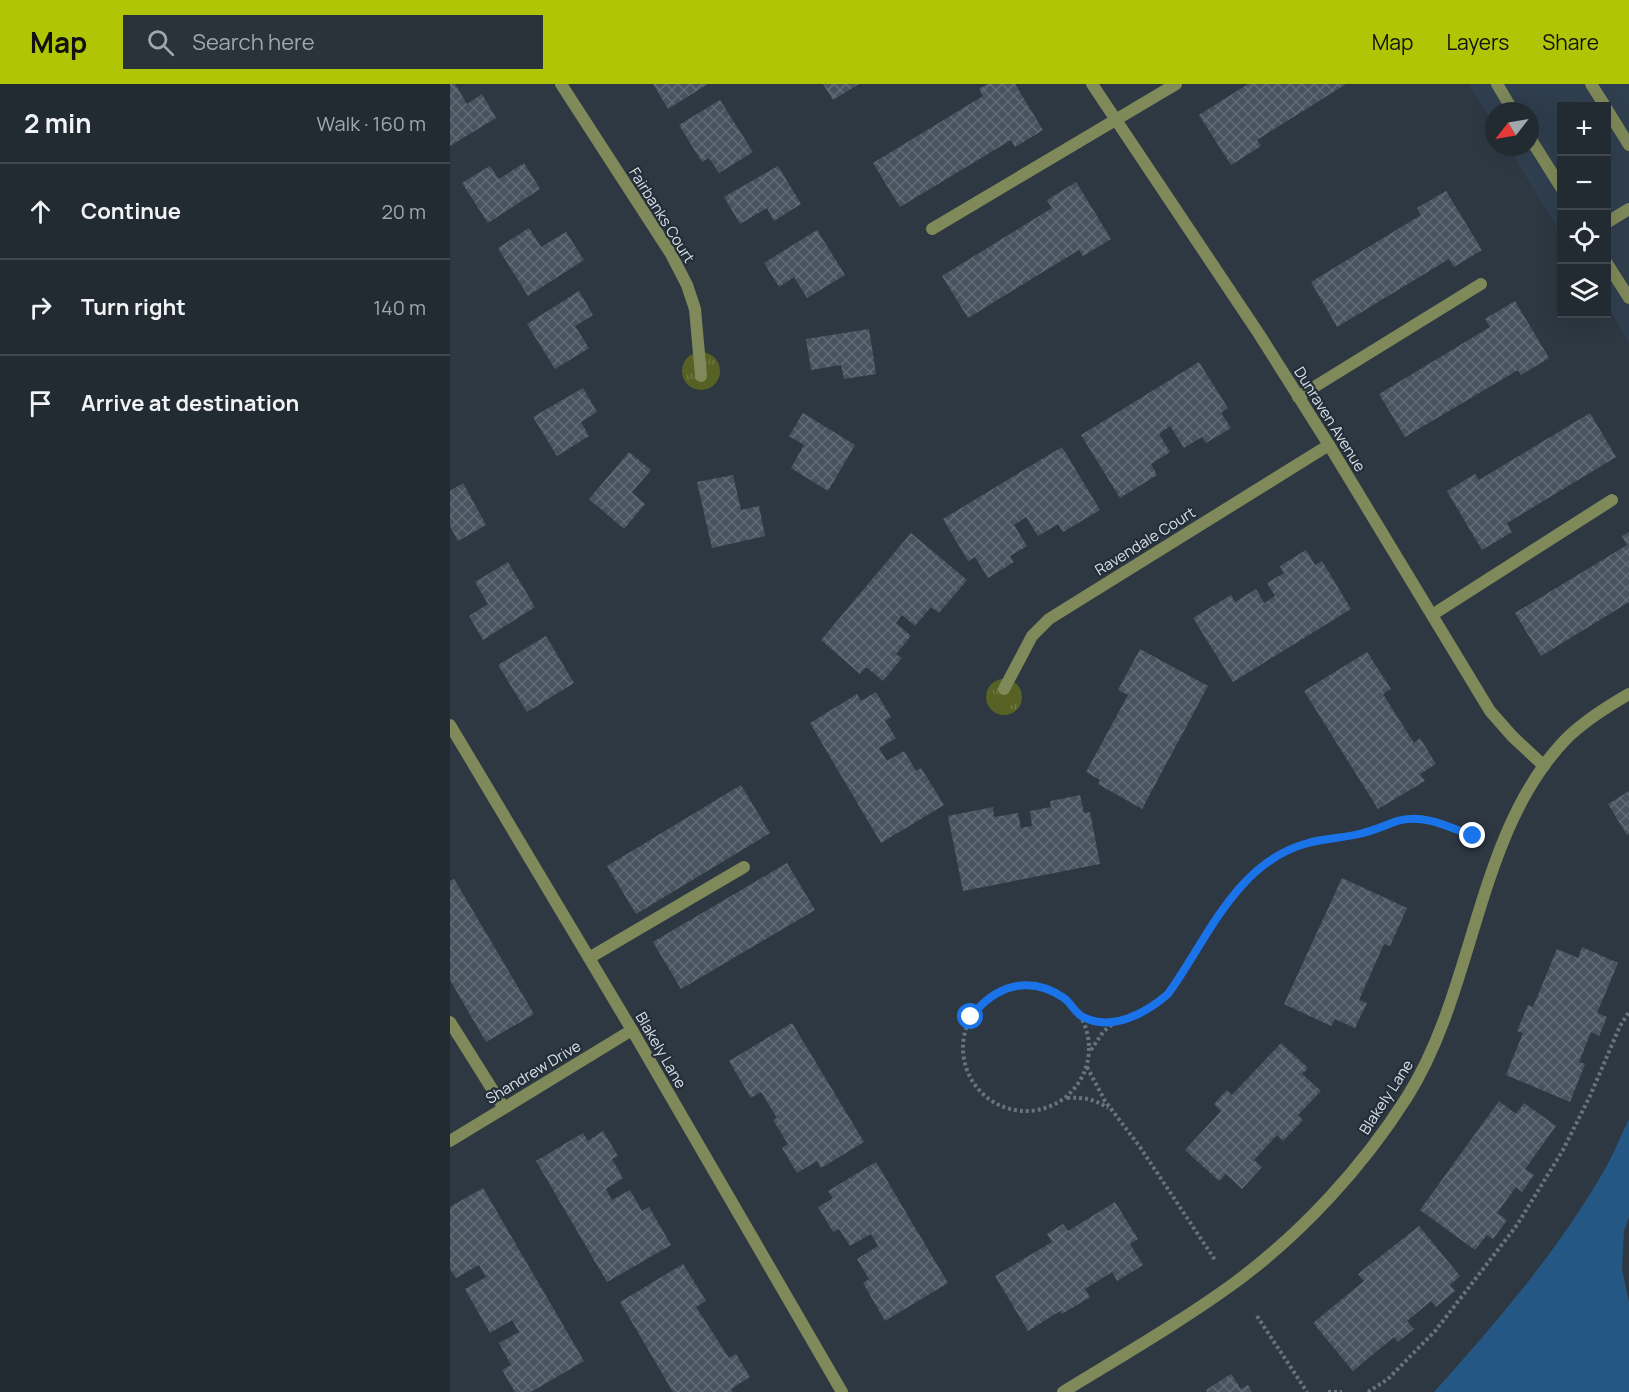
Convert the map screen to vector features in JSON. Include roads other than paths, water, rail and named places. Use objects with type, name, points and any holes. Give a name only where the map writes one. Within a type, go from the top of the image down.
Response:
[{"type":"street","name":"Fairbanks Court","points":[[561,84],[671,254],[687,285],[695,309],[701,376]]},
{"type":"street","name":"Dunraven Avenue","points":[[1092,84],[1329,445],[1490,711],[1512,736],[1544,766]]},
{"type":"street","points":[[932,229],[1176,84]]},
{"type":"street","points":[[1497,84],[1508,102]]},
{"type":"street","points":[[1591,84],[1603,102]]},
{"type":"street","points":[[1611,112],[1624,125],[1629,145]]},
{"type":"street","points":[[1539,152],[1557,181]]},
{"type":"street","points":[[1611,220],[1629,209]]},
{"type":"street","points":[[1607,264],[1629,298]]},
{"type":"street","points":[[1298,397],[1481,284]]},
{"type":"street","name":"Ravendale Court","points":[[1004,689],[1032,636],[1049,619],[1329,445]]},
{"type":"street","points":[[1432,615],[1612,500]]},
{"type":"street","name":"Blakely Lane","points":[[1063,1392],[1202,1305],[1262,1261],[1313,1213],[1367,1153],[1408,1096],[1433,1049],[1497,861],[1524,799],[1544,766],[1569,736],[1629,694]]},
{"type":"street","name":"Blakely Lane","points":[[450,725],[632,1030],[842,1392]]},
{"type":"street","points":[[589,958],[744,867]]},
{"type":"street","points":[[450,1022],[504,1108]]},
{"type":"street","name":"Shandrew Drive","points":[[450,1140],[632,1030]]},
{"type":"water","points":[[1629,1119],[1629,1217],[1624,1231],[1622,1269],[1629,1302],[1629,1392],[1434,1392],[1526,1285],[1567,1229],[1605,1169]]}]
